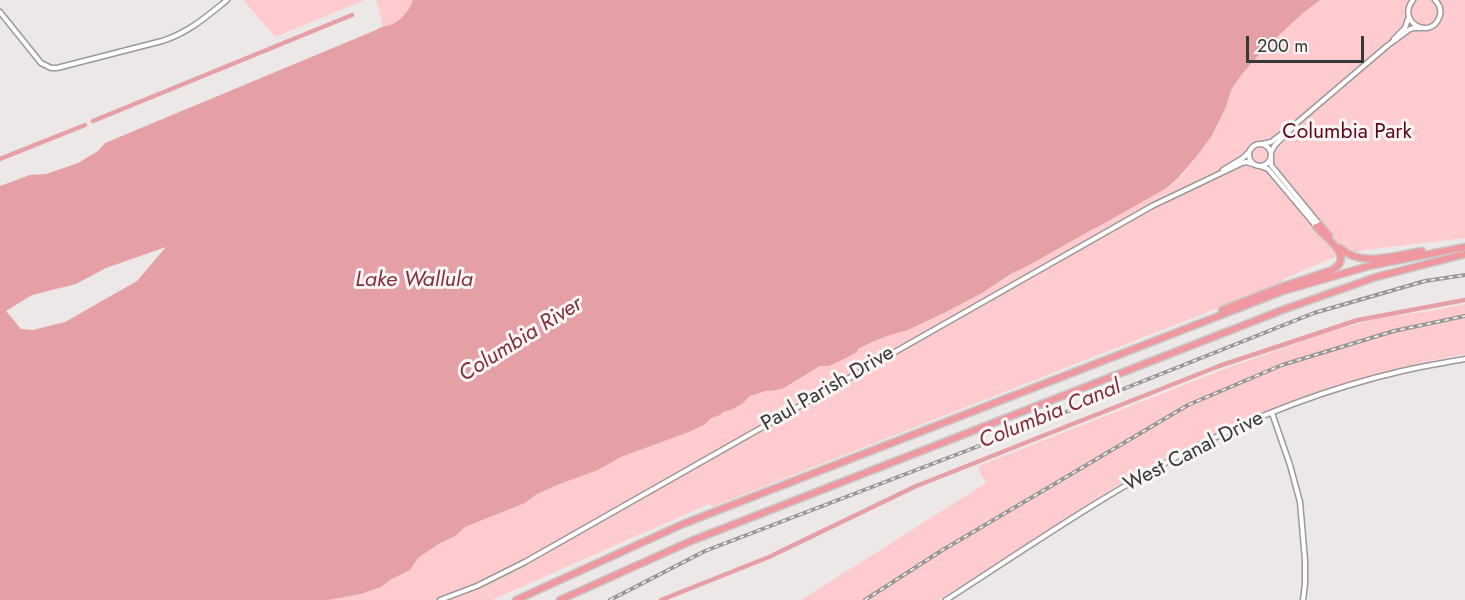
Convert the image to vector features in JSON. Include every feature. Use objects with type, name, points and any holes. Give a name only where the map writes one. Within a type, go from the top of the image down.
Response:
[{"type":"highway","points":[[1318,226],[1348,255],[1359,258],[1464,249]]},
{"type":"highway","points":[[1178,332],[1250,299],[1336,268],[1341,262],[1341,254],[1318,226]]},
{"type":"highway","points":[[516,600],[683,524],[1283,291],[1369,266],[1464,249]]},
{"type":"highway","points":[[560,600],[691,541],[1302,302],[1464,249]]},
{"type":"street","points":[[0,12],[44,65],[57,68],[178,35],[201,22],[226,0]]},
{"type":"street","points":[[1387,46],[1405,28],[1408,22],[1408,7],[1413,0]]},
{"type":"street","points":[[1436,0],[1440,9]]},
{"type":"street","points":[[1318,226],[1268,169],[1253,164],[1249,156],[1250,150],[1255,145],[1271,142],[1299,121],[1410,29],[1429,27],[1435,23],[1440,17],[1442,0]]},
{"type":"street","points":[[1408,15],[1412,22],[1421,28]]},
{"type":"street","points":[[1260,166],[1267,164],[1276,144],[1299,121]]},
{"type":"street","points":[[1262,144],[1268,147],[1272,166],[1318,226]]},
{"type":"street","name":"Paul Parish Drive","points":[[1215,176],[1243,158],[1250,150]]},
{"type":"street","name":"Paul Parish Drive","points":[[440,600],[515,568],[1158,203],[1243,163],[1253,164]]},
{"type":"street","name":"West Canal Drive","points":[[946,600],[1127,485],[1195,447],[1272,413],[1341,388],[1393,373],[1465,359]]},
{"type":"street","points":[[1272,413],[1300,502],[1305,560],[1303,600]]},
{"type":"green space","points":[[243,0],[365,0],[275,37]]},
{"type":"green space","points":[[375,0],[477,0],[385,35]]},
{"type":"green space","name":"Columbia Park","points":[[1320,0],[1465,0],[1465,238],[1365,250],[1330,259],[1283,279],[1284,282],[712,507],[710,504],[702,507],[492,600],[328,600],[361,594],[381,587],[410,570],[418,558],[455,536],[465,527],[525,503],[537,494],[598,470],[621,457],[689,432],[704,425],[710,418],[742,404],[751,395],[792,384],[820,366],[829,366],[870,343],[908,330],[946,312],[1170,186],[1183,174],[1211,137],[1225,109],[1232,88],[1243,73],[1263,50]]},
{"type":"green space","points":[[1465,304],[1465,354],[1420,363],[1322,390],[1220,431],[1121,483],[939,600],[801,600],[986,483],[978,466],[1227,368],[1318,336],[1374,319]]},
{"type":"water","name":"Lake Wallula","points":[[413,0],[1320,0],[1263,50],[1243,73],[1232,88],[1225,109],[1211,137],[1177,179],[1165,189],[946,312],[908,330],[870,343],[829,366],[820,366],[784,388],[751,395],[742,404],[711,418],[704,425],[689,432],[621,457],[598,470],[537,494],[525,503],[465,527],[455,536],[418,558],[410,570],[381,587],[361,594],[328,600],[0,600],[0,186],[30,175],[46,174],[78,163],[98,151],[105,143],[394,23],[407,12]],"holes":[[[166,247],[137,281],[65,322],[33,330],[21,329],[6,311],[32,295],[76,284],[106,268]]]},
{"type":"waterway","points":[[93,121],[352,15]]},
{"type":"waterway","points":[[0,159],[85,125]]},
{"type":"waterway","name":"Columbia Canal","points":[[661,600],[769,557],[914,487],[1219,366],[1358,320],[1465,300]]},
{"type":"railway","points":[[610,600],[705,551],[1018,431],[1314,313],[1425,281],[1465,275]]},
{"type":"railway","points":[[865,600],[941,551],[1188,405],[1282,365],[1394,331],[1465,316]]},
{"type":"water label","name":"Columbia River","points":[[521,340]]}]
